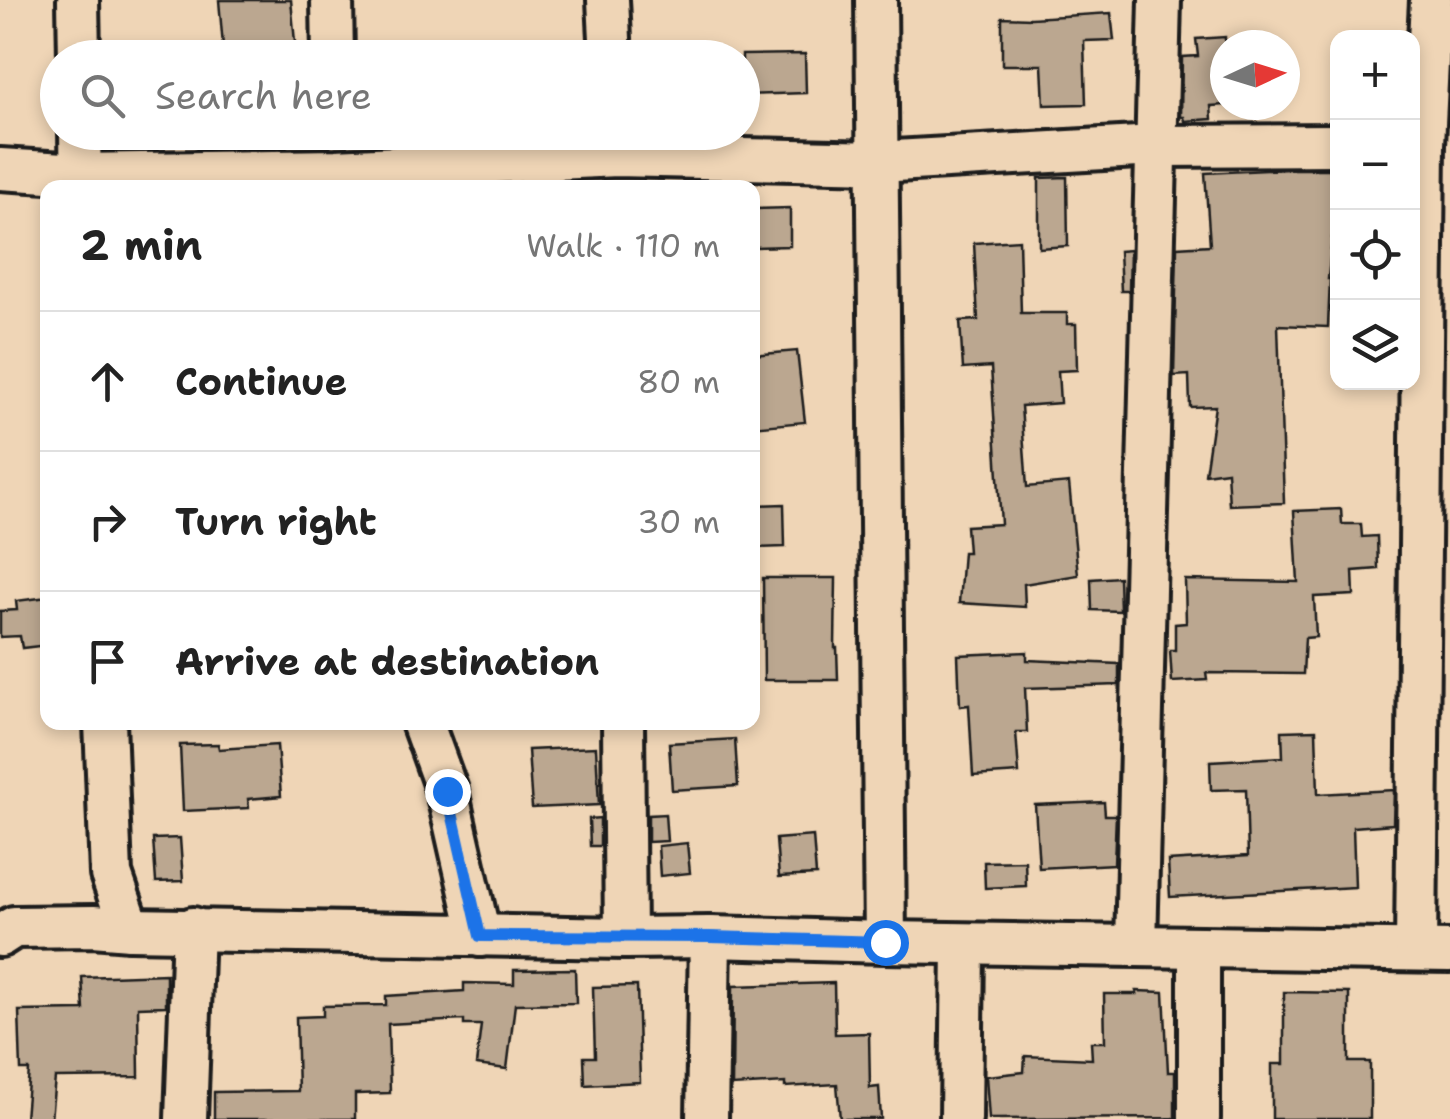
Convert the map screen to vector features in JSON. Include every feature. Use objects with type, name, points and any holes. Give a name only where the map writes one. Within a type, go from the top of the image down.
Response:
[{"type":"street","points":[[78,0],[79,40]]},
{"type":"street","points":[[332,0],[333,40]]},
{"type":"street","points":[[608,0],[610,40]]},
{"type":"street","points":[[876,0],[885,942]]},
{"type":"street","points":[[1136,945],[1160,0]]},
{"type":"street","points":[[5,924],[480,936],[1433,950],[1431,0]]},
{"type":"street","points":[[95,180],[336,163],[617,159],[878,162],[1156,146],[1330,144]]},
{"type":"street","points":[[80,150],[81,180]]},
{"type":"street","points":[[0,169],[74,180]]},
{"type":"street","points":[[105,730],[111,874],[130,929]]},
{"type":"street","points":[[425,730],[447,791],[480,936]]},
{"type":"street","points":[[622,730],[625,938]]},
{"type":"street","points":[[186,1119],[192,928]]},
{"type":"street","points":[[707,1119],[710,937]]},
{"type":"street","points":[[961,1119],[963,944]]},
{"type":"street","points":[[1199,947],[1199,1119]]},
{"type":"building","points":[[219,0],[291,0],[295,40],[222,40]]},
{"type":"building","points":[[1111,13],[1114,40],[1084,41],[1086,104],[1044,105],[1042,65],[1002,65],[1002,17]]},
{"type":"building","points":[[1210,38],[1210,119],[1185,121],[1181,117],[1182,57],[1198,56],[1196,39]]},
{"type":"building","points":[[805,54],[806,93],[760,94],[760,55]]},
{"type":"building","points":[[1330,169],[1328,327],[1278,325],[1284,503],[1229,505],[1227,471],[1205,474],[1215,406],[1190,407],[1189,375],[1174,376],[1177,247],[1210,245],[1205,173]]},
{"type":"building","points":[[1067,177],[1068,246],[1039,248],[1039,178]]},
{"type":"building","points":[[790,208],[790,246],[760,247],[760,209]]},
{"type":"building","points":[[1019,240],[1021,313],[1067,313],[1067,324],[1076,324],[1077,370],[1058,371],[1060,403],[1021,406],[1027,487],[1069,483],[1078,575],[1024,584],[1025,607],[959,603],[963,552],[968,552],[966,526],[1001,524],[991,367],[963,369],[960,321],[978,320],[974,243]]},
{"type":"building","points":[[1130,250],[1129,291],[1121,291],[1119,251]]},
{"type":"building","points":[[797,351],[805,422],[760,426],[760,354]]},
{"type":"building","points":[[784,504],[785,547],[760,548],[760,505]]},
{"type":"building","points":[[1341,509],[1342,524],[1361,524],[1362,537],[1377,536],[1378,569],[1353,571],[1354,595],[1314,597],[1316,637],[1305,638],[1303,674],[1206,673],[1207,680],[1172,682],[1170,650],[1175,650],[1175,624],[1186,623],[1185,580],[1298,582],[1294,511]]},
{"type":"building","points":[[1119,577],[1120,611],[1092,610],[1091,579]]},
{"type":"building","points":[[763,578],[836,578],[838,680],[764,680]]},
{"type":"building","points":[[40,598],[40,646],[22,648],[20,636],[0,637],[0,611],[17,610],[16,601]]},
{"type":"building","points":[[1027,652],[1027,660],[1119,664],[1119,685],[1025,688],[1027,732],[1016,732],[1019,773],[973,776],[969,705],[960,706],[958,655]]},
{"type":"building","points":[[1316,730],[1318,794],[1394,790],[1393,824],[1353,827],[1355,887],[1170,897],[1168,861],[1248,856],[1246,789],[1211,790],[1210,761],[1283,757],[1282,731]]},
{"type":"building","points":[[735,739],[738,786],[672,790],[669,743]]},
{"type":"building","points":[[218,744],[219,749],[277,745],[281,796],[248,799],[249,808],[183,811],[180,745]]},
{"type":"building","points":[[596,747],[599,805],[532,808],[528,750]]},
{"type":"building","points":[[1104,802],[1105,815],[1116,815],[1114,864],[1039,868],[1035,805]]},
{"type":"building","points":[[665,814],[667,841],[648,842],[648,815]]},
{"type":"building","points":[[600,818],[600,846],[590,846],[589,819]]},
{"type":"building","points":[[813,836],[816,875],[779,877],[776,839]]},
{"type":"building","points":[[180,838],[183,881],[156,882],[153,839]]},
{"type":"building","points":[[687,843],[690,873],[660,876],[658,846]]},
{"type":"building","points":[[1025,861],[1026,886],[985,888],[984,862]]},
{"type":"building","points":[[575,969],[576,1003],[515,1004],[507,1069],[476,1065],[481,1025],[464,1025],[464,1020],[388,1024],[390,1093],[355,1094],[355,1119],[214,1119],[214,1092],[298,1091],[296,1017],[323,1016],[323,1006],[386,1005],[386,996],[464,991],[464,983],[514,984],[514,970]]},
{"type":"building","points":[[166,974],[166,1006],[138,1007],[139,1077],[55,1078],[51,1119],[25,1119],[29,1070],[21,1070],[19,1011],[84,1010],[82,977]]},
{"type":"building","points":[[834,983],[835,1034],[869,1033],[870,1088],[879,1087],[881,1119],[840,1119],[837,1084],[732,1086],[733,986]]},
{"type":"building","points":[[637,986],[640,1082],[585,1085],[584,1057],[595,1057],[593,987]]},
{"type":"building","points":[[1136,991],[1164,992],[1168,1072],[1175,1072],[1175,1118],[989,1119],[986,1076],[1024,1072],[1025,1056],[1092,1059],[1091,1042],[1105,1042],[1104,994],[1137,994]]},
{"type":"building","points":[[1284,992],[1349,993],[1349,1062],[1370,1062],[1370,1119],[1272,1119],[1272,1064],[1284,1064]]},
{"type":"route","points":[[447,791],[480,936],[885,942]]}]
